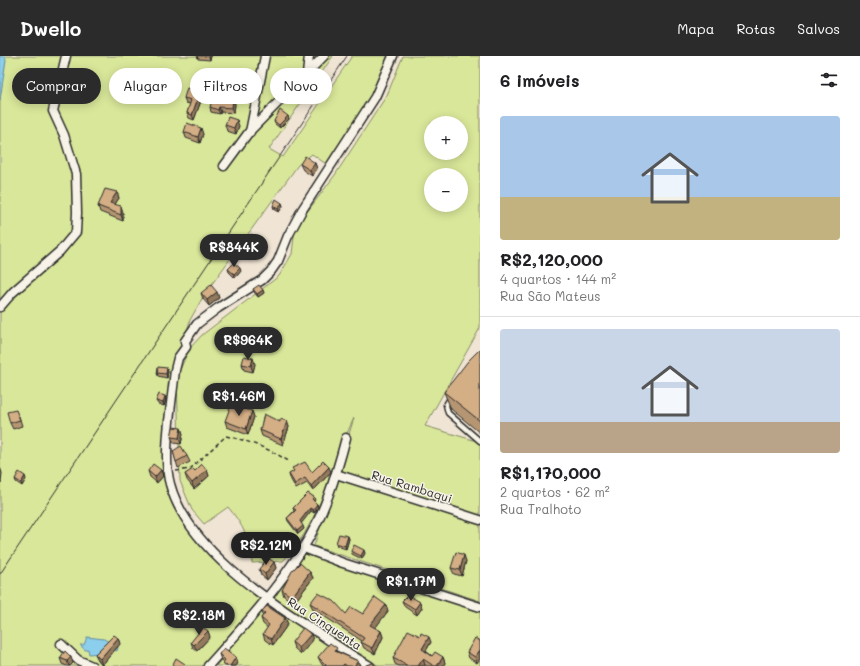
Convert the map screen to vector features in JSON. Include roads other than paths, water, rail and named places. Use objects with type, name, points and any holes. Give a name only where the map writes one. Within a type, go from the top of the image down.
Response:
[{"type":"street","points":[[0,307],[13,292],[60,251],[76,232],[76,174],[64,135],[53,111],[66,56]]},
{"type":"street","points":[[249,132],[265,56]]},
{"type":"street","points":[[308,68],[310,56]]},
{"type":"street","points":[[313,68],[324,56]]},
{"type":"street","name":"Rua Cinquenta","points":[[370,666],[268,599],[214,554],[195,533],[178,504],[170,484],[168,473],[168,456],[175,370],[178,358],[186,348],[185,341],[197,324],[218,308],[267,276],[278,261],[288,236],[302,210],[375,97],[393,56]]},
{"type":"street","points":[[224,166],[249,132],[277,104]]},
{"type":"street","points":[[208,666],[268,599],[304,548],[324,505],[336,474],[346,438]]},
{"type":"street","name":"Rua Rambaqui","points":[[336,474],[480,520]]},
{"type":"street","points":[[304,548],[344,563],[480,607]]},
{"type":"street","points":[[61,644],[78,660],[92,666]]},
{"type":"lane","points":[[452,394],[446,405],[448,413],[480,441]]},
{"type":"water","points":[[0,56],[5,56],[6,60],[0,100]]},
{"type":"water","points":[[87,637],[104,639],[118,647],[117,651],[109,648],[99,653],[89,654],[88,649],[85,650],[80,645],[84,645]]},
{"type":"tram line","points":[[0,574],[347,56]]}]
